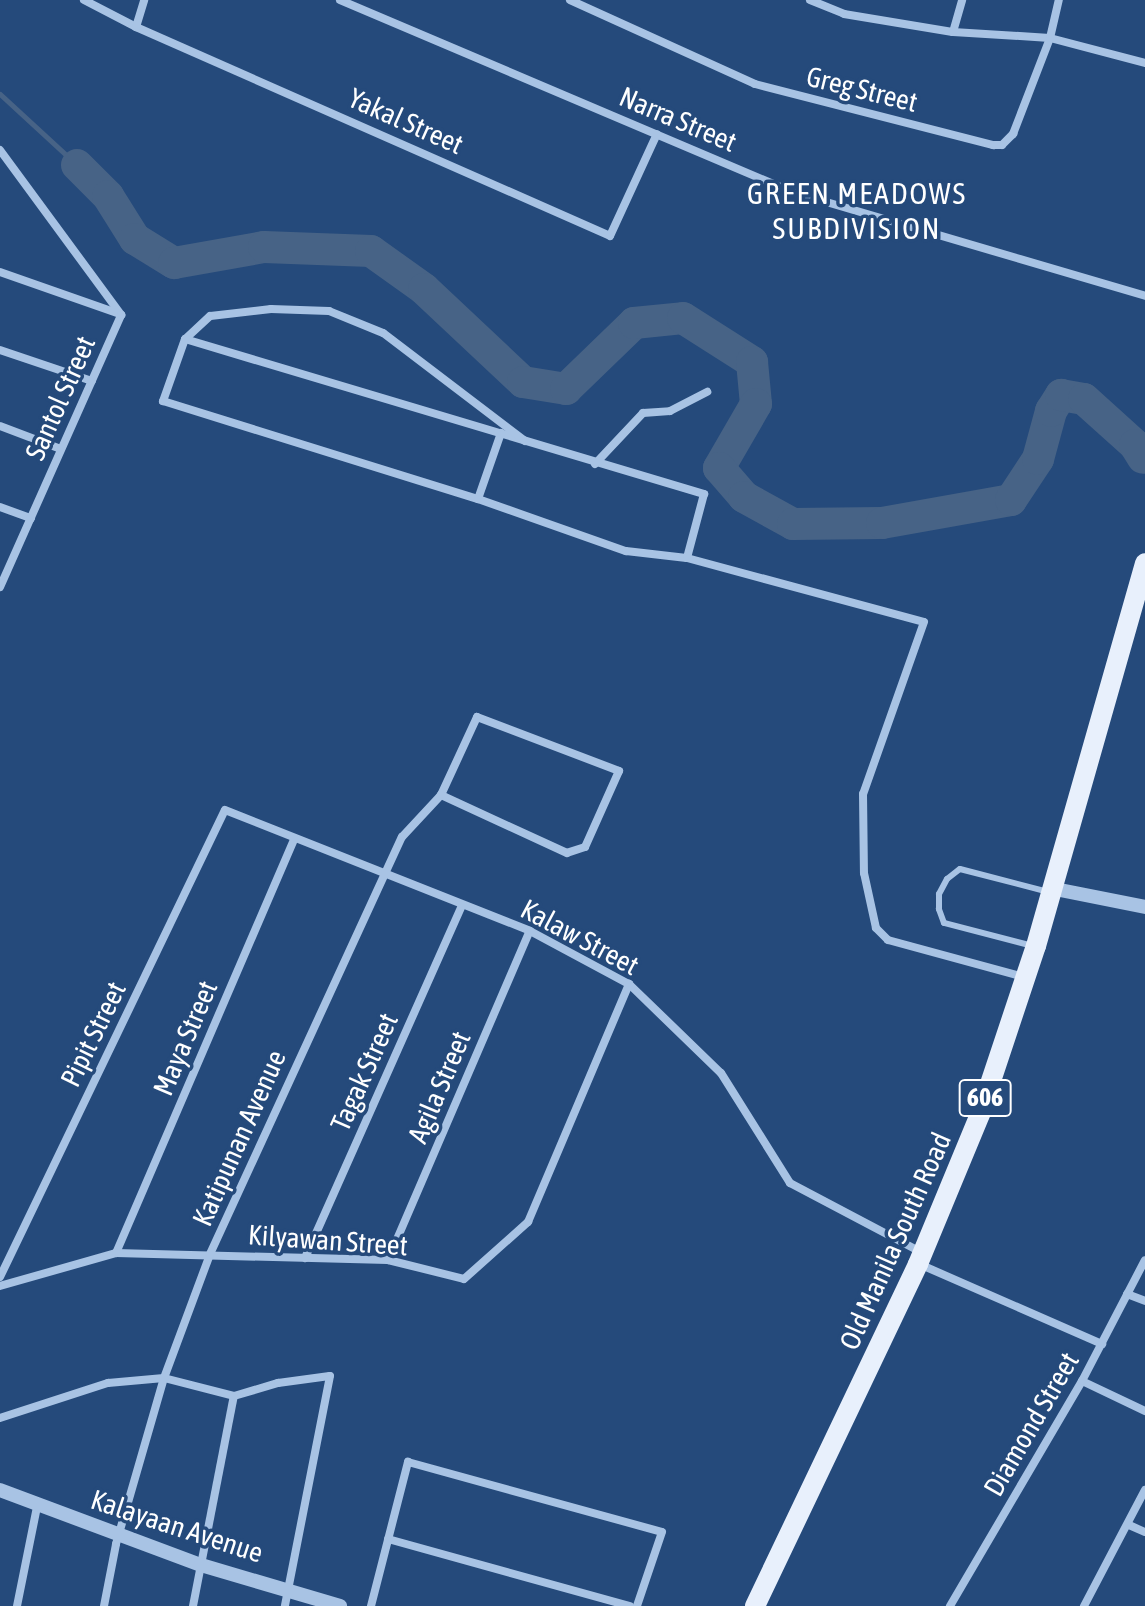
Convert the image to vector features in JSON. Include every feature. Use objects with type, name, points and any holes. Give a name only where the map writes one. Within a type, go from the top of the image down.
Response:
[{"type":"main road","name":"Old Manila South Road","points":[[755,1606],[920,1258],[980,1114],[1036,946],[1145,563]]},
{"type":"street","name":"Yakal Street","points":[[84,0],[136,27],[610,236],[657,134]]},
{"type":"street","points":[[136,27],[144,0]]},
{"type":"street","name":"Narra Street","points":[[340,0],[789,191],[1145,296]]},
{"type":"street","name":"Greg Street","points":[[570,0],[755,84],[993,145],[1002,145],[1013,134],[1050,38],[1059,0]]},
{"type":"street","points":[[810,0],[844,14],[953,32],[1050,38],[1145,63]]},
{"type":"street","points":[[953,32],[962,0]]},
{"type":"street","points":[[0,150],[121,315]]},
{"type":"street","points":[[0,272],[121,315]]},
{"type":"street","points":[[525,441],[383,333],[329,311],[271,309],[210,316],[185,339],[163,401],[478,499],[626,551],[687,558],[924,622],[863,794],[864,873],[876,928],[888,940],[1025,977]]},
{"type":"street","name":"Santol Street","points":[[0,585],[121,315]]},
{"type":"street","points":[[185,339],[595,464],[704,494],[687,558]]},
{"type":"street","points":[[0,350],[92,381]]},
{"type":"street","points":[[595,464],[643,413],[670,411],[707,392]]},
{"type":"street","points":[[0,426],[61,449]]},
{"type":"street","points":[[478,499],[501,433]]},
{"type":"street","points":[[0,507],[31,518]]},
{"type":"street","name":"Katipunan Avenue","points":[[104,1606],[118,1536],[164,1378],[210,1254],[402,837],[441,795],[477,717],[619,771],[585,847],[567,853],[441,795]]},
{"type":"street","name":"Kalaw Street","points":[[225,810],[294,840],[384,872],[530,931],[629,984],[721,1073],[790,1183],[920,1258],[1102,1344]]},
{"type":"street","name":"Pipit Street","points":[[0,1277],[225,810]]},
{"type":"street","name":"Maya Street","points":[[116,1253],[294,840]]},
{"type":"street","points":[[1050,890],[1145,907]]},
{"type":"street","name":"Tagak Street","points":[[305,1258],[462,905]]},
{"type":"street","name":"Agila Street","points":[[388,1260],[530,931]]},
{"type":"street","name":"Kilyawan Street","points":[[0,1286],[116,1253],[388,1260],[464,1279],[528,1222],[629,984]]},
{"type":"street","name":"Diamond Street","points":[[950,1606],[1082,1381],[1145,1260]]},
{"type":"street","points":[[1127,1294],[1145,1301]]},
{"type":"street","points":[[0,1418],[108,1383],[164,1378],[234,1396],[278,1383],[330,1376],[285,1606]]},
{"type":"street","points":[[1082,1381],[1145,1411]]},
{"type":"street","points":[[193,1606],[234,1396]]},
{"type":"street","points":[[371,1606],[408,1462],[662,1532],[637,1606]]},
{"type":"street","name":"Kalayaan Avenue","points":[[0,1490],[37,1507],[201,1565],[340,1606]]},
{"type":"street","points":[[1084,1606],[1145,1490]]},
{"type":"street","points":[[17,1606],[37,1507]]},
{"type":"street","points":[[1129,1525],[1145,1532]]},
{"type":"street","points":[[388,1539],[630,1606]]},
{"type":"lane","points":[[1036,946],[944,923],[939,909],[939,894],[947,879],[960,869],[1050,890]]},
{"type":"waterway","points":[[0,94],[77,165]]},
{"type":"waterway","points":[[77,165],[108,196],[135,239],[174,263],[264,247],[371,251],[424,289],[523,382],[566,389],[634,323],[683,318],[752,362],[756,404],[719,468],[744,497],[793,524],[882,523],[1011,500],[1038,459],[1051,411],[1061,395],[1084,399],[1135,445],[1143,458]]},
{"type":"district","name":"GREEN MEADOWS SUBDIVISION","points":[[857,210]]}]
